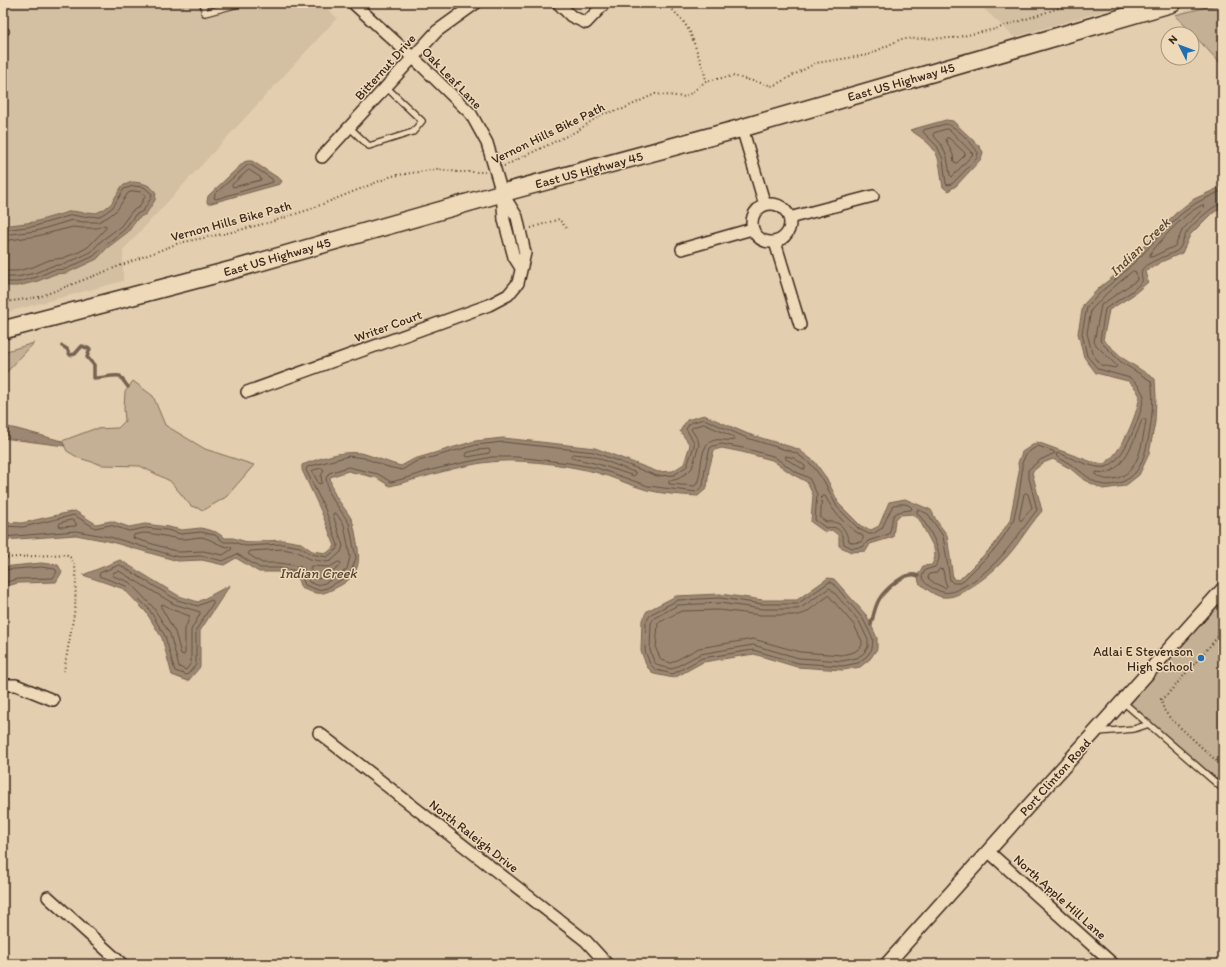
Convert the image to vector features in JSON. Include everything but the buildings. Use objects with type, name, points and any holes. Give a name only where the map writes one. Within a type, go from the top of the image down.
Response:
[{"type":"main road","name":"East US Highway 45","points":[[3,330],[224,272],[502,193],[742,128],[1173,3]]},
{"type":"street","name":"Oak Leaf Lane","points":[[353,3],[471,114],[487,143],[502,193]]},
{"type":"street","name":"Bitternut Drive","points":[[322,157],[436,31],[476,3]]},
{"type":"street","points":[[558,3],[571,16],[586,22],[605,3]]},
{"type":"street","points":[[742,128],[765,205]]},
{"type":"street","name":"Writer Court","points":[[247,392],[489,305],[508,295],[518,283],[521,268],[514,257],[504,220],[502,193]]},
{"type":"street","points":[[789,218],[872,196]]},
{"type":"street","points":[[765,205],[777,205],[782,208],[789,218],[790,225],[788,231],[784,237],[776,242],[766,242],[760,240],[752,229],[752,217],[765,205]]},
{"type":"street","points":[[682,249],[752,229]]},
{"type":"street","points":[[776,242],[800,325]]},
{"type":"street","name":"Port Clinton Road","points":[[887,964],[1223,589]]},
{"type":"street","points":[[3,685],[16,685],[53,700]]},
{"type":"street","name":"North Raleigh Drive","points":[[319,733],[586,941],[607,964]]},
{"type":"street","name":"North Apple Hill Lane","points":[[988,850],[1113,964]]},
{"type":"street","points":[[48,897],[122,964]]},
{"type":"lane","points":[[202,3],[205,13],[242,3]]},
{"type":"lane","points":[[349,127],[369,146],[413,132],[422,121],[386,87]]},
{"type":"lane","points":[[1122,701],[1223,789]]},
{"type":"lane","points":[[1096,732],[1134,729],[1149,724]]},
{"type":"path","name":"Vernon Hills Bike Path","points":[[3,304],[6,302],[39,297],[179,243],[232,232],[308,210],[392,176],[437,169],[480,173],[495,170],[578,131],[602,114],[623,109],[655,94],[686,97],[706,82],[733,76],[773,86],[816,63],[868,55],[901,39],[953,38],[996,29],[1074,3]]},
{"type":"path","points":[[670,7],[683,21],[690,32],[706,82]]},
{"type":"path","points":[[531,228],[559,219],[566,228]]},
{"type":"path","points":[[3,558],[66,554],[71,558],[75,566],[75,608],[64,671]]},
{"type":"path","points":[[1223,631],[1167,695],[1161,699],[1164,710],[1170,718],[1223,767]]},
{"type":"shaded area","points":[[3,3],[321,3],[337,18],[123,250],[123,281],[3,313]]},
{"type":"shaded area","points":[[978,3],[1130,3],[1014,37]]},
{"type":"shaded area","points":[[1223,3],[1223,66],[1200,42],[1200,26],[1185,26],[1175,15]]},
{"type":"shaded area","points":[[34,343],[3,376],[3,352]]},
{"type":"shaded area","points":[[133,381],[153,396],[165,425],[205,449],[254,465],[226,497],[204,510],[191,506],[170,481],[140,466],[102,465],[79,458],[67,451],[62,441],[94,429],[118,428],[125,421],[125,392]]},
{"type":"shaded area","name":"Adlai E Stevenson High School","points":[[1223,600],[1223,789],[1122,701]]},
{"type":"water","points":[[946,120],[953,121],[979,146],[983,152],[981,159],[956,186],[948,191],[943,187],[939,162],[935,151],[928,143],[910,130]]},
{"type":"water","points":[[252,161],[282,181],[280,184],[208,204],[208,196],[244,162]]},
{"type":"water","points":[[132,182],[149,186],[156,193],[155,200],[146,214],[138,218],[128,232],[107,248],[97,259],[67,273],[55,274],[38,281],[18,286],[5,286],[3,284],[3,226],[34,222],[72,211],[96,213],[111,204],[122,186]]},
{"type":"water","name":"Indian Creek","points":[[1223,186],[1223,206],[1209,216],[1190,235],[1182,253],[1161,262],[1145,272],[1148,282],[1133,295],[1109,310],[1103,340],[1124,359],[1155,379],[1155,422],[1149,454],[1139,475],[1125,486],[1103,489],[1084,480],[1071,469],[1053,459],[1043,463],[1032,472],[1042,511],[1013,550],[996,568],[978,583],[954,596],[943,597],[936,595],[919,583],[918,575],[923,566],[932,565],[935,557],[934,548],[919,519],[912,514],[900,515],[895,520],[893,537],[870,544],[866,551],[851,552],[839,546],[839,536],[832,530],[825,532],[811,522],[813,495],[807,482],[792,474],[772,460],[722,448],[714,450],[709,469],[707,488],[698,496],[647,490],[602,474],[576,468],[547,463],[517,461],[501,461],[469,465],[390,486],[377,478],[348,471],[330,477],[335,495],[353,522],[359,558],[356,570],[348,580],[335,588],[321,593],[301,588],[296,574],[259,572],[236,558],[224,565],[202,560],[178,561],[108,541],[76,535],[3,540],[3,522],[22,523],[75,511],[96,524],[111,521],[129,527],[145,524],[182,530],[201,528],[216,532],[225,538],[233,538],[247,542],[283,540],[301,543],[312,551],[327,553],[335,546],[302,470],[302,465],[309,462],[341,453],[357,453],[365,454],[401,466],[414,459],[475,441],[503,438],[595,448],[658,472],[673,471],[684,464],[690,445],[680,431],[687,420],[704,415],[748,434],[798,449],[815,462],[827,479],[839,504],[861,526],[871,530],[879,526],[889,502],[905,499],[931,510],[947,535],[953,579],[959,580],[994,545],[1010,520],[1019,472],[1018,463],[1022,452],[1037,442],[1092,462],[1104,464],[1117,452],[1132,424],[1140,396],[1136,389],[1128,381],[1096,373],[1084,357],[1078,333],[1083,305],[1100,287],[1117,274],[1177,212],[1194,199]]},
{"type":"water","points":[[3,426],[62,441],[65,446],[3,438]]},
{"type":"water","points":[[120,560],[179,596],[198,602],[230,585],[200,631],[200,667],[188,681],[172,675],[162,638],[146,612],[124,589],[83,575]]},
{"type":"water","points":[[41,563],[58,565],[62,572],[56,582],[18,583],[3,587],[3,567]]},
{"type":"water","points":[[828,578],[834,579],[867,616],[877,638],[877,649],[870,659],[860,667],[843,670],[797,667],[754,654],[703,662],[674,678],[654,674],[647,667],[641,651],[642,620],[647,611],[676,596],[720,594],[763,600],[797,600]]},
{"type":"waterway","points":[[62,346],[67,349],[70,355],[75,354],[82,346],[90,349],[87,357],[94,365],[94,378],[120,376],[128,387]]},
{"type":"waterway","points":[[871,625],[877,604],[887,590],[902,578],[913,575],[918,576]]},
{"type":"place","name":"Adlai E Stevenson High School","points":[[1201,658]]}]
